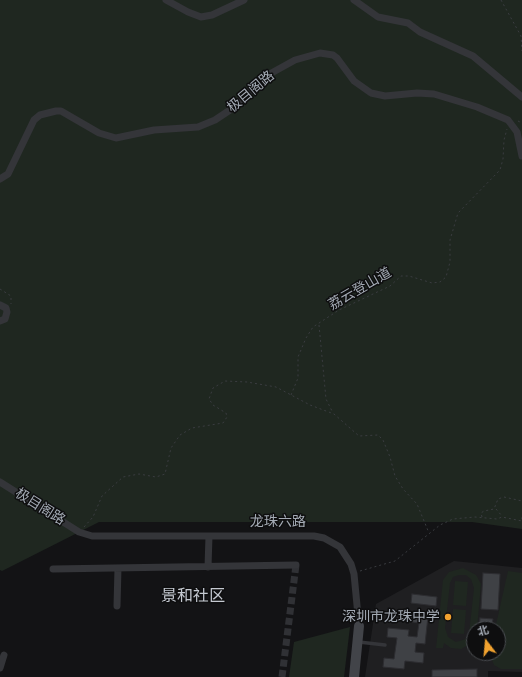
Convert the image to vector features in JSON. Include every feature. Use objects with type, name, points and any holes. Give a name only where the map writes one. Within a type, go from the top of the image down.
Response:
[{"type":"street","points":[[166,0],[188,12],[201,16],[212,15],[244,0]]},
{"type":"street","points":[[354,0],[378,17],[408,23],[420,32],[473,56],[522,97]]},
{"type":"street","name":"极目阁路","points":[[0,179],[8,174],[34,120],[40,116],[61,111],[99,133],[116,138],[154,130],[198,127],[215,120],[230,110],[266,76],[294,60],[320,53],[333,55],[337,58],[354,80],[371,93],[385,96],[417,93],[434,94],[477,107],[511,123]]},
{"type":"street","points":[[511,123],[520,138],[522,156]]},
{"type":"street","points":[[0,305],[6,308],[7,312],[5,318],[0,321]]},
{"type":"street","name":"极目阁路","points":[[0,482],[79,532]]},
{"type":"street","name":"龙珠六路","points":[[79,532],[98,536],[314,536],[324,538],[340,547],[351,564],[354,574],[359,626],[359,642],[354,677]]},
{"type":"street","points":[[208,567],[209,536]]},
{"type":"street","points":[[53,569],[296,565]]},
{"type":"street","points":[[117,606],[118,568]]},
{"type":"street","points":[[0,668],[4,655]]},
{"type":"lane","points":[[359,642],[385,645]]},
{"type":"path","points":[[501,0],[521,36],[522,51]]},
{"type":"path","points":[[511,123],[515,120],[522,123]]},
{"type":"path","name":"荔云登山道","points":[[291,396],[298,378],[298,358],[300,350],[313,327],[339,310],[390,286],[401,276],[409,276],[432,283],[440,282],[446,276],[450,262],[450,240],[458,213],[500,170],[503,159],[504,140],[508,125],[511,123]]},
{"type":"path","points":[[0,289],[11,296],[11,306],[7,312]]},
{"type":"path","points":[[319,324],[326,399],[334,414]]},
{"type":"path","points":[[79,532],[93,517],[102,496],[123,477],[139,474],[156,477],[165,474],[171,448],[180,435],[192,428],[222,423],[227,417],[226,413],[213,405],[209,399],[213,388],[225,381],[276,386],[291,396],[334,414],[359,436],[373,434],[378,435],[383,440],[390,457],[395,476],[403,489],[417,504],[430,533]]},
{"type":"path","points":[[495,509],[498,500],[504,497],[522,501]]},
{"type":"path","points":[[482,518],[481,513],[495,509]]},
{"type":"path","points":[[495,509],[502,517]]},
{"type":"path","points":[[354,574],[372,567],[395,561],[430,533],[453,519],[467,517],[498,519],[502,517],[522,521],[522,516]]},
{"type":"shaded area","points":[[0,0],[522,0],[522,529],[472,522],[99,522],[2,571],[0,570]]},
{"type":"shaded area","name":"深圳市龙珠中学","points":[[454,561],[522,568],[522,672],[488,671],[488,677],[365,677],[376,604]]},
{"type":"shaded area","points":[[463,568],[476,575],[481,584],[478,621],[470,621],[474,588],[471,579],[466,575],[459,575],[453,577],[450,583],[445,628],[448,637],[456,642],[466,639],[466,646],[461,649],[451,648],[444,643],[443,648],[436,648],[443,580],[449,572]]},
{"type":"shaded area","points":[[508,571],[522,573],[522,669],[501,669],[494,665],[492,661],[506,661],[506,621],[497,621]]},
{"type":"shaded area","points":[[455,581],[468,582],[466,606],[453,605]]},
{"type":"shaded area","points":[[453,609],[466,610],[464,634],[451,633]]},
{"type":"shaded area","points":[[350,627],[344,677],[289,677],[294,642]]},
{"type":"building","points":[[483,573],[500,574],[498,610],[481,609]]},
{"type":"building","points":[[412,594],[437,597],[436,606],[411,603]]},
{"type":"building","points":[[406,613],[428,616],[425,644],[416,643],[415,652],[424,653],[423,663],[405,661],[404,669],[383,667],[384,658],[394,659],[397,638],[387,637],[388,628],[409,630],[408,636],[417,637],[419,623],[406,621]]},
{"type":"building","points":[[480,618],[493,619],[493,621],[480,621]]},
{"type":"building","points":[[477,669],[477,677],[432,677],[432,670]]},
{"type":"tunnel","points":[[282,677],[296,565]]},
{"type":"place","name":"深圳市龙珠中学","points":[[448,617]]},
{"type":"district","name":"景和社区","points":[[193,596]]}]
